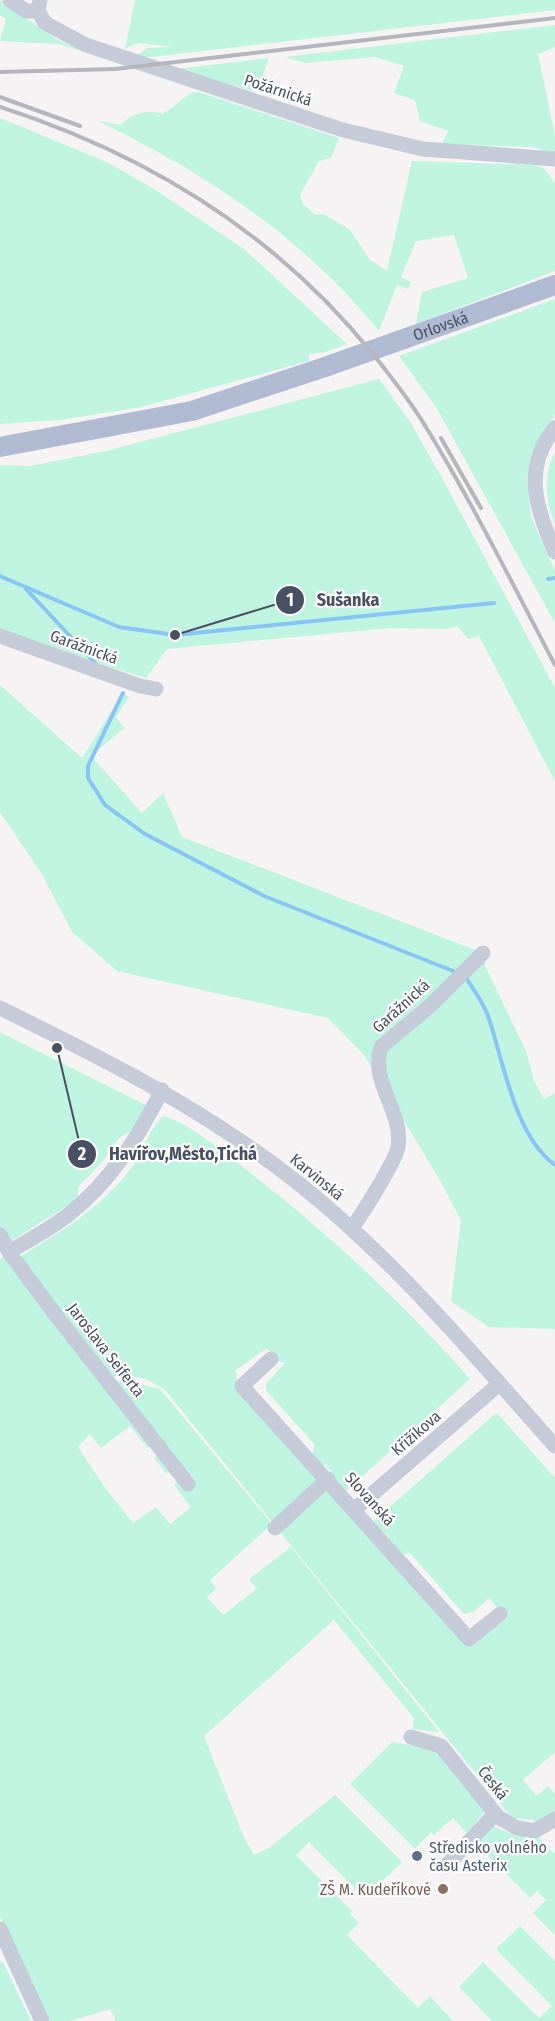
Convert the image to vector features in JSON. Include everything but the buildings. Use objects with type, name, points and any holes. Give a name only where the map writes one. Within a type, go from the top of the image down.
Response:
[{"type":"main road","name":"Orlovská","points":[[52,439],[192,411],[325,367],[555,285]]},
{"type":"main road","points":[[0,439],[52,439]]},
{"type":"main road","points":[[0,447],[52,439]]},
{"type":"street","name":"Požárnická","points":[[10,0],[26,11],[39,5],[42,20],[48,26],[95,48],[363,136],[450,153],[555,159]]},
{"type":"street","points":[[555,428],[537,459],[533,488],[538,513],[555,552]]},
{"type":"street","name":"Garážnická","points":[[0,636],[156,689]]},
{"type":"street","name":"Garážnická","points":[[352,1228],[398,1148],[394,1114],[381,1082],[378,1057],[381,1047],[479,957]]},
{"type":"street","name":"Karvinská","points":[[0,1008],[162,1090],[258,1153],[352,1228],[436,1312],[555,1446]]},
{"type":"street","points":[[9,1252],[67,1215],[108,1176],[127,1154],[162,1090]]},
{"type":"street","name":"Jaroslava Seiferta","points":[[0,1235],[9,1252],[188,1484]]},
{"type":"street","name":"Slovanská","points":[[272,1359],[242,1386],[356,1509],[469,1639],[500,1614]]},
{"type":"street","name":"Křižíkova","points":[[356,1509],[499,1383]]},
{"type":"street","points":[[275,1528],[328,1479]]},
{"type":"street","name":"Česká","points":[[411,1737],[441,1746],[495,1814],[517,1828],[536,1831],[555,1819]]},
{"type":"street","points":[[446,1866],[495,1814]]},
{"type":"street","points":[[2,1938],[42,2021]]},
{"type":"green space","points":[[0,0],[56,39],[83,51],[58,44],[0,41],[6,18],[0,16]]},
{"type":"green space","points":[[135,0],[555,0],[555,10],[143,58],[138,55],[147,48],[174,47],[138,43],[125,49]]},
{"type":"green space","points":[[555,25],[555,47],[538,54],[555,135],[555,154],[533,147],[442,144],[448,131],[420,121],[415,100],[394,93],[404,66],[375,57],[305,63],[285,57]]},
{"type":"green space","points":[[269,58],[257,92],[177,69]]},
{"type":"green space","points":[[199,92],[339,138],[331,158],[319,161],[300,195],[303,204],[315,215],[324,214],[350,230],[370,260],[387,271],[412,161],[533,165],[544,168],[555,183],[555,271],[416,324],[422,292],[468,278],[454,235],[416,241],[401,277],[411,282],[408,289],[397,285],[379,331],[350,297],[318,266],[250,210],[176,162],[98,121],[120,125],[140,113],[163,114],[191,93]]},
{"type":"green space","points":[[0,118],[109,163],[157,191],[244,249],[347,344],[325,352],[309,354],[309,361],[141,407],[61,420],[0,424]]},
{"type":"green space","points":[[555,299],[555,415],[536,445],[527,478],[531,517],[555,571],[555,623],[436,407],[399,356]]},
{"type":"green space","points":[[379,379],[411,423],[555,688],[555,781],[479,636],[468,639],[457,626],[446,629],[390,628],[167,649],[146,678],[0,632],[0,465],[31,466],[106,451]]},
{"type":"green space","points":[[555,451],[555,525],[547,497],[547,479]]},
{"type":"green space","points":[[0,685],[82,758],[123,693],[129,697],[116,717],[124,728],[91,756],[142,813],[163,793],[182,837],[483,953],[486,968],[526,1051],[534,1081],[544,1099],[555,1093],[555,1329],[489,1327],[451,1301],[461,1220],[441,1182],[364,1055],[328,1018],[117,971],[72,932],[43,876],[0,812]]},
{"type":"green space","points":[[0,1032],[146,1105],[136,1128],[119,1138],[102,1162],[78,1187],[78,1199],[0,1248]]},
{"type":"green space","points":[[164,1116],[207,1140],[308,1220],[391,1296],[470,1379],[346,1491],[330,1475],[332,1472],[325,1464],[322,1466],[312,1455],[315,1445],[266,1390],[266,1384],[285,1363],[278,1361],[267,1348],[235,1371],[237,1375],[235,1377],[471,1646],[506,1619],[489,1598],[473,1612],[464,1614],[410,1553],[400,1555],[387,1540],[389,1537],[373,1522],[495,1414],[498,1414],[555,1478],[555,1752],[523,1780],[537,1796],[548,1786],[555,1794],[555,1811],[535,1823],[533,1820],[515,1818],[507,1812],[166,1391],[138,1377],[108,1378],[22,1264],[22,1255],[80,1218],[107,1196],[130,1170],[155,1126]]},
{"type":"green space","points":[[9,1252],[111,1383],[127,1381],[160,1389],[272,1524],[210,1580],[216,1589],[207,1597],[223,1615],[257,1589],[249,1579],[291,1547],[439,1732],[412,1729],[414,1718],[334,1620],[204,1736],[244,1838],[254,1855],[269,1848],[335,1795],[402,1862],[365,1898],[309,1842],[296,1855],[352,1911],[350,1914],[359,1923],[347,1935],[418,2008],[430,1996],[453,2021],[116,2021],[110,2009],[70,2021],[50,2021],[0,1917],[0,1259]],"holes":[[[130,1426],[147,1448],[150,1446],[157,1455],[154,1458],[166,1473],[169,1471],[177,1482],[174,1485],[191,1507],[170,1524],[156,1507],[133,1523],[103,1485],[78,1447],[90,1434],[101,1448]]]},
{"type":"green space","points":[[392,1742],[436,1749],[485,1811],[467,1833],[453,1818],[434,1835],[431,1832],[415,1849],[350,1784]]},
{"type":"green space","points":[[493,1826],[516,1836],[538,1837],[555,1854],[555,1935],[533,1913],[546,1900],[537,1891],[530,1898],[475,1842]]},
{"type":"green space","points":[[520,1926],[555,1961],[555,2021],[492,2021],[459,1987],[483,1962],[539,2018],[552,2006],[496,1949]]},
{"type":"green space","points":[[0,1961],[4,1964],[31,2021],[0,2021]]},
{"type":"waterway","points":[[0,576],[119,627],[175,635],[494,603]]},
{"type":"waterway","points":[[548,579],[555,578]]},
{"type":"waterway","points":[[26,589],[97,665]]},
{"type":"waterway","points":[[123,693],[88,766],[88,778],[105,805],[145,834],[264,896],[458,973]]},
{"type":"waterway","points":[[465,976],[488,1016],[512,1097],[529,1136],[555,1165]]},
{"type":"railway","points":[[0,72],[115,69],[555,18]]},
{"type":"railway","points":[[0,97],[80,126]]},
{"type":"railway","points":[[0,107],[106,148],[204,203],[250,235],[334,310],[378,361],[421,419],[474,510],[555,665]]},
{"type":"railway","points":[[441,438],[481,508]]},
{"type":"place","name":"Sušanka","points":[[175,635]]},
{"type":"place","name":"Havířov,Město,Tichá","points":[[57,1048]]},
{"type":"place","name":"Středisko volného času Asterix","points":[[417,1856]]},
{"type":"place","name":"ZŠ M. Kudeříkové","points":[[443,1889]]}]
